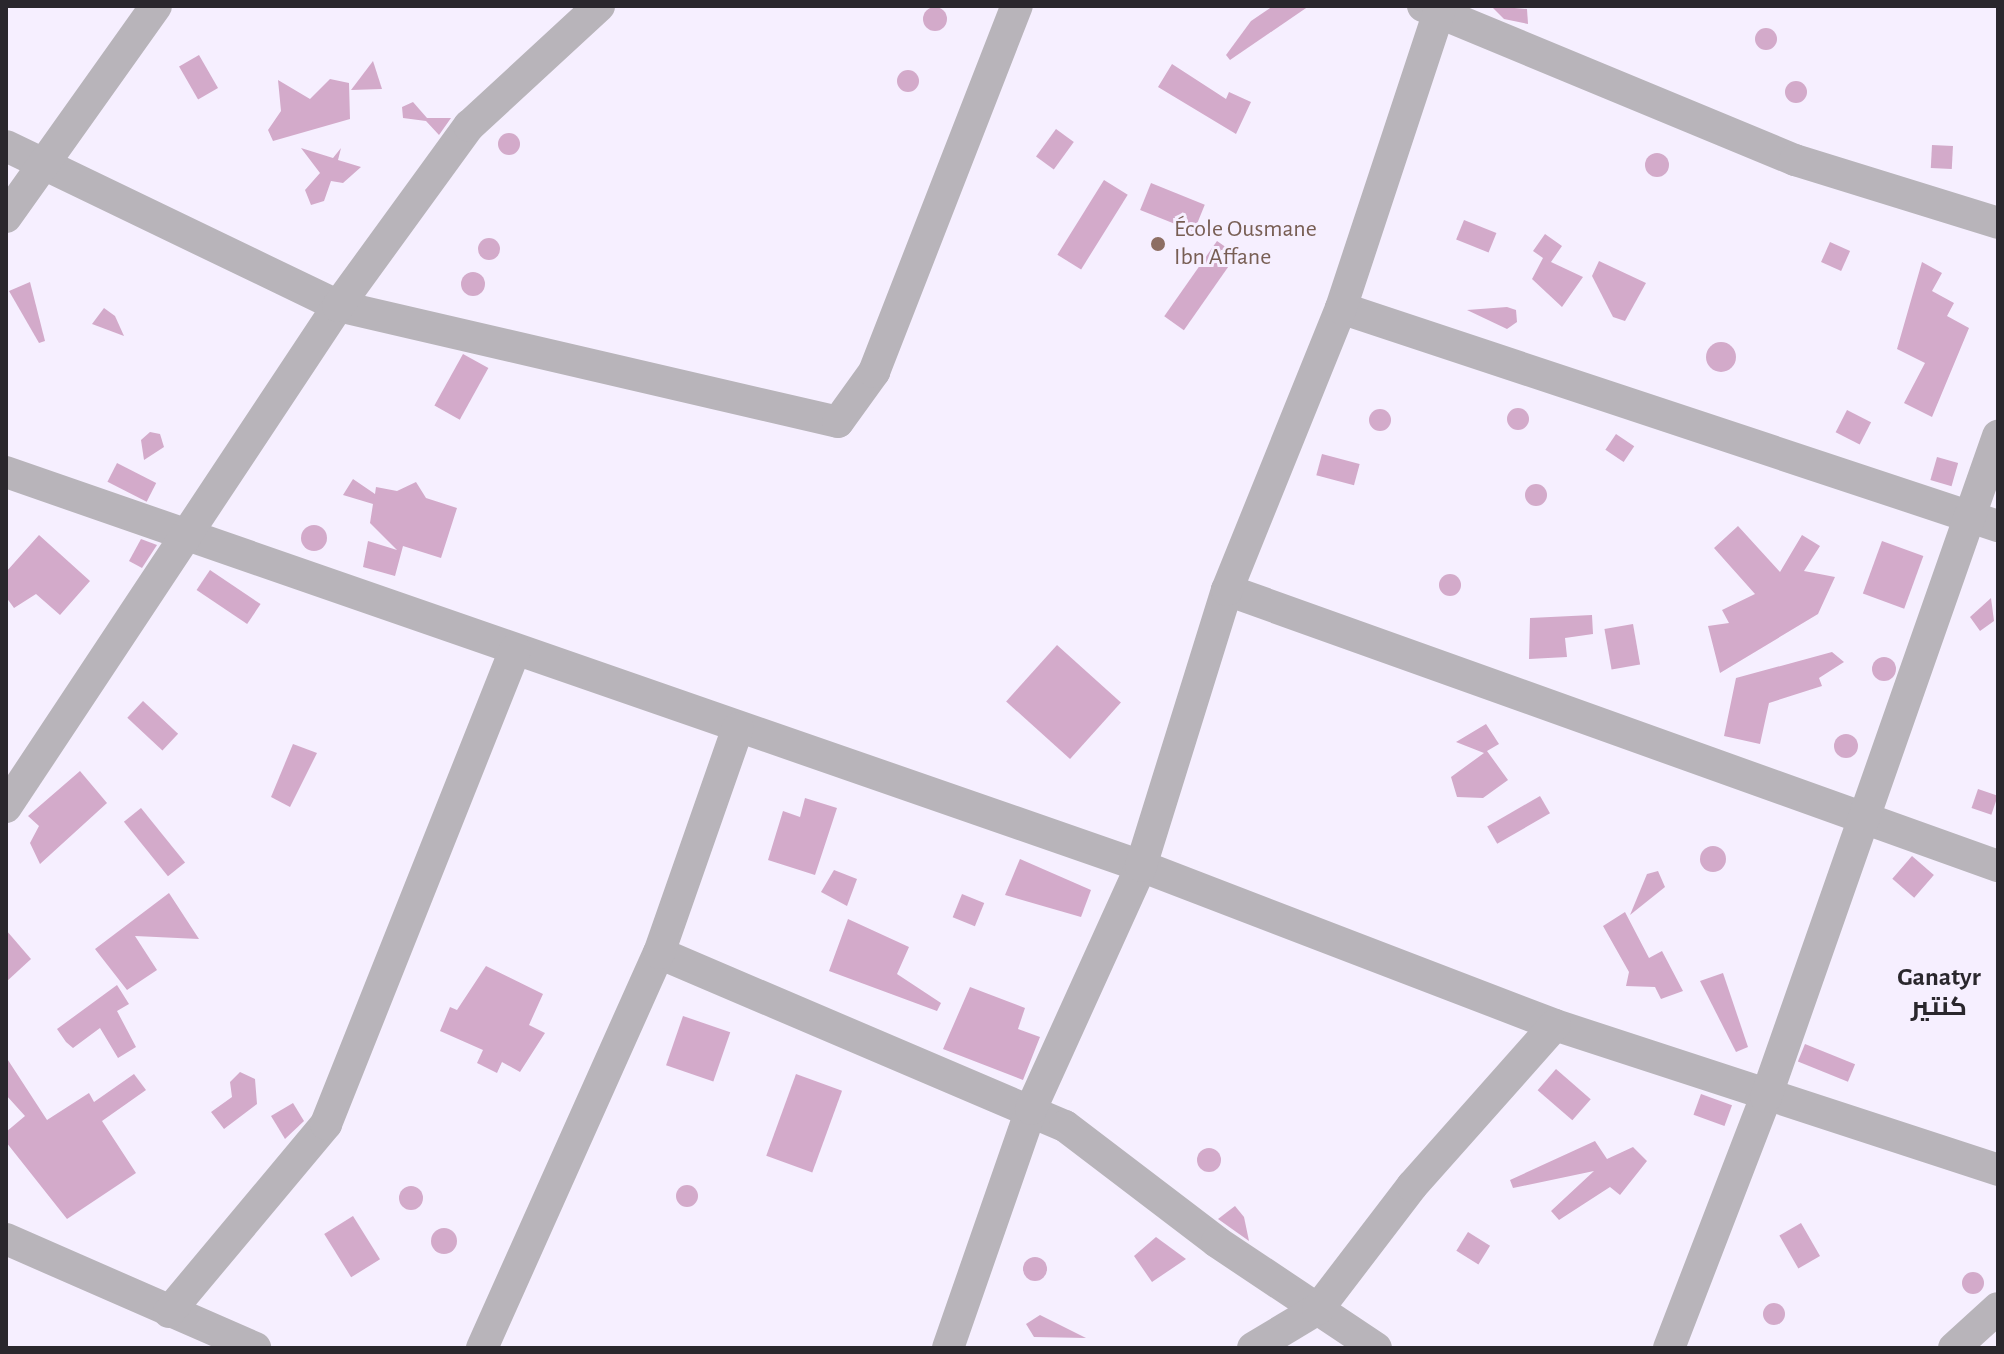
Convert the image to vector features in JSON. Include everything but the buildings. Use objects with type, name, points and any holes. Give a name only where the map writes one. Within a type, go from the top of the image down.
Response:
[{"type":"street","points":[[6,217],[156,6]]},
{"type":"street","points":[[6,807],[190,537],[338,306],[469,126],[599,6]]},
{"type":"street","points":[[6,146],[338,306],[838,422],[874,372],[1017,6]]},
{"type":"street","points":[[948,1348],[1031,1109],[1141,866],[1227,590],[1341,308],[1434,8],[1795,160],[1998,223]]},
{"type":"street","points":[[1341,308],[1983,522]]},
{"type":"street","points":[[1669,1348],[1766,1097],[1866,816],[1983,522],[1998,436]]},
{"type":"street","points":[[6,472],[1141,866],[1555,1025],[1766,1097],[1998,1170]]},
{"type":"street","points":[[1227,590],[1866,816],[1998,866]]},
{"type":"street","points":[[169,1312],[326,1124],[515,650]]},
{"type":"street","points":[[482,1348],[659,953],[738,728]]},
{"type":"street","points":[[659,953],[1031,1109],[1376,1348]]},
{"type":"street","points":[[1253,1348],[1318,1309],[1412,1186],[1555,1025]]},
{"type":"street","points":[[6,1239],[255,1348]]},
{"type":"street","points":[[1954,1348],[1998,1308]]},
{"type":"place","name":"École Ousmane Ibn Affane","points":[[1158,244]]},
{"type":"district","name":"Ganatyr كنتير","points":[[1939,993]]}]
